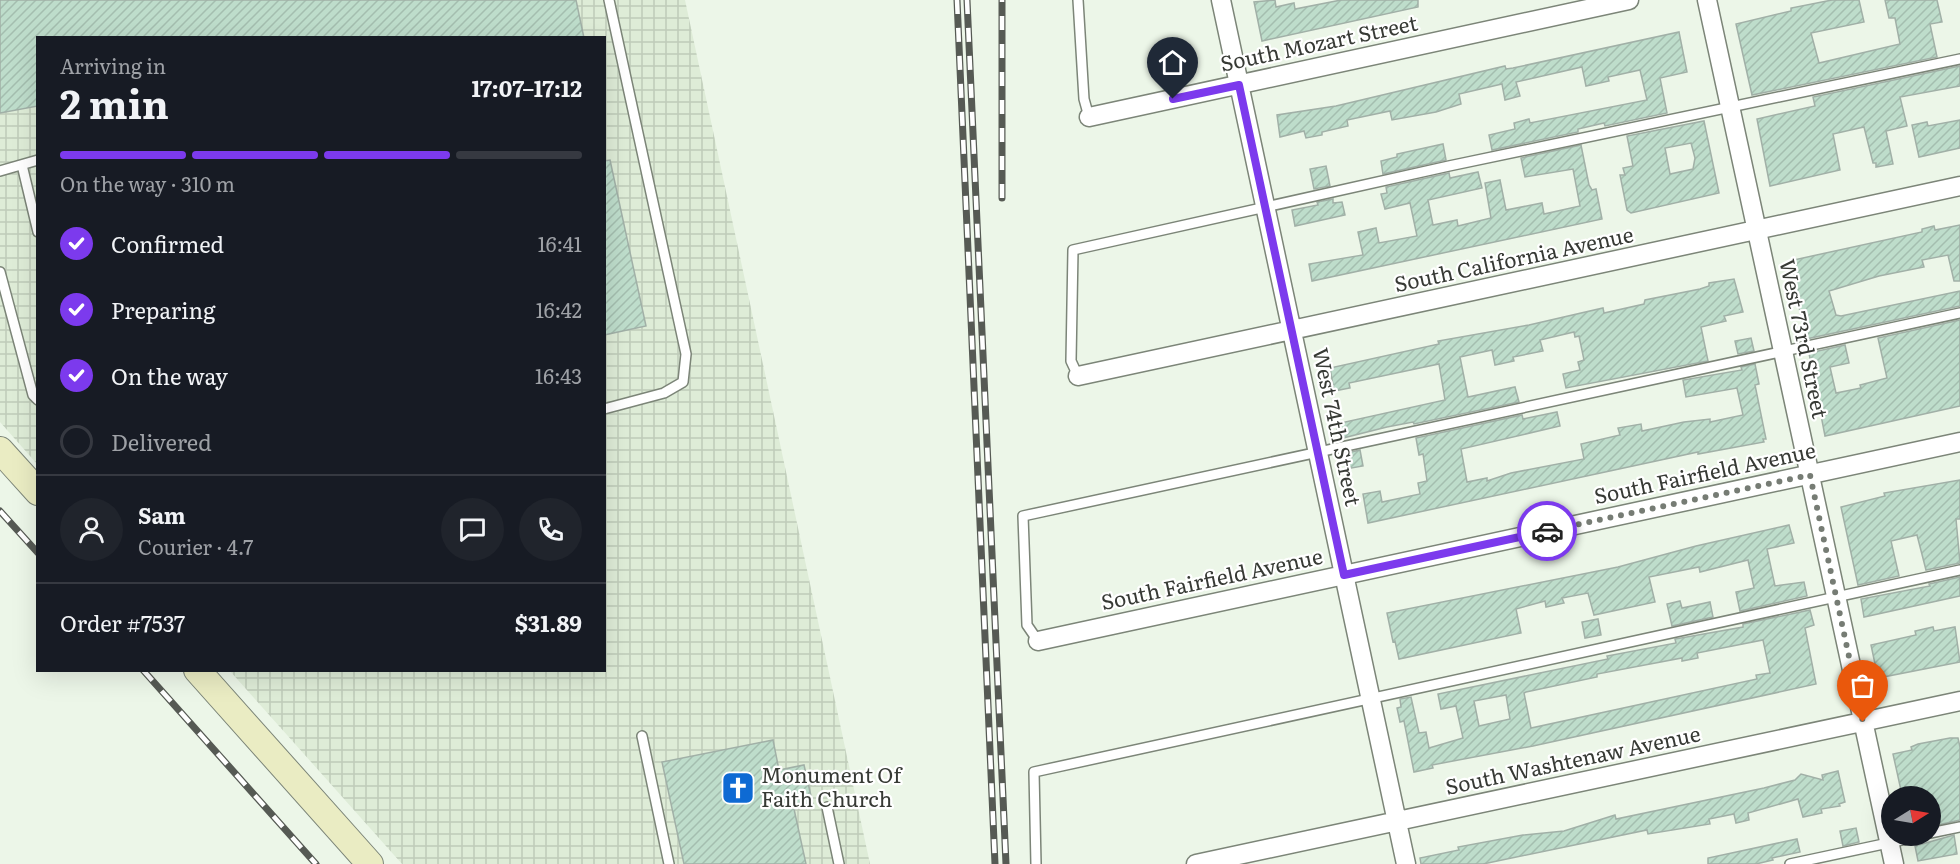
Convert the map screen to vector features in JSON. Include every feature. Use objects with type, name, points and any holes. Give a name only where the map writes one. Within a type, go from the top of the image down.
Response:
[{"type":"main road","points":[[0,450],[36,490]]},
{"type":"main road","points":[[199,672],[370,864]]},
{"type":"street","name":"West 74th Street","points":[[1221,0],[1406,864]]},
{"type":"street","name":"South Mozart Street","points":[[1089,117],[1629,0]]},
{"type":"street","name":"West 73rd Street","points":[[1707,0],[1881,802]]},
{"type":"street","name":"South California Avenue","points":[[1078,376],[1960,186]]},
{"type":"street","name":"South Fairfield Avenue","points":[[1038,641],[1960,442]]},
{"type":"street","name":"South Washtenaw Avenue","points":[[1196,864],[1960,700]]},
{"type":"street","name":"West 73rd Street","points":[[1891,846],[1894,864]]},
{"type":"lane","points":[[606,408],[664,393],[683,382],[686,354],[609,0]]},
{"type":"lane","points":[[1078,0],[1084,99],[1089,117]]},
{"type":"lane","points":[[1078,376],[1071,361],[1073,250],[1730,106],[1960,59]]},
{"type":"lane","points":[[0,171],[36,161]]},
{"type":"lane","points":[[22,165],[36,224]]},
{"type":"lane","points":[[0,272],[33,395],[36,398]]},
{"type":"lane","points":[[1038,641],[1027,625],[1023,516],[1960,313]]},
{"type":"lane","points":[[1036,864],[1034,772],[1960,570]]},
{"type":"lane","points":[[642,736],[669,864]]},
{"type":"lane","points":[[828,807],[839,864]]},
{"type":"lane","points":[[1941,831],[1960,827]]},
{"type":"lane","points":[[1790,864],[1881,844]]},
{"type":"shaded area","points":[[0,0],[685,0],[870,864],[402,864],[231,672],[606,672],[606,36],[36,36],[36,463],[0,422]]},
{"type":"building","points":[[0,0],[576,0],[584,36],[36,36],[36,106],[0,113]]},
{"type":"building","points":[[1275,0],[1276,7],[1294,3],[1295,9],[1341,0],[1418,0],[1418,7],[1262,41],[1254,2]]},
{"type":"building","points":[[1832,0],[1859,0],[1864,22],[1811,33],[1819,63],[1900,44],[1895,18],[1889,18],[1885,0],[1937,0],[1942,22],[1930,24],[1937,57],[1752,95],[1736,24],[1791,11],[1791,8]]},
{"type":"building","points":[[1679,32],[1687,72],[1660,78],[1667,113],[1605,126],[1604,123],[1578,129],[1578,132],[1492,150],[1489,135],[1515,129],[1514,123],[1529,119],[1530,123],[1647,100],[1640,70],[1608,77],[1609,81],[1586,86],[1582,67],[1516,82],[1520,96],[1505,100],[1502,84],[1459,94],[1461,104],[1436,112],[1392,120],[1390,111],[1347,120],[1348,126],[1322,132],[1322,135],[1306,138],[1304,131],[1280,137],[1277,115],[1336,106],[1505,66],[1506,69],[1513,68]]},
{"type":"building","points":[[1960,66],[1960,86],[1900,97],[1907,126],[1886,131],[1893,164],[1876,167],[1864,127],[1833,134],[1840,170],[1770,186],[1757,119],[1815,106],[1813,97]]},
{"type":"building","points":[[1960,120],[1960,148],[1919,157],[1912,125],[1927,122],[1928,126]]},
{"type":"building","points":[[1704,121],[1719,193],[1631,213],[1627,210],[1620,175],[1625,175],[1623,168],[1633,166],[1627,136]],"holes":[[[1691,143],[1695,158],[1693,169],[1670,174],[1665,148]]]},
{"type":"building","points":[[1443,144],[1446,160],[1383,174],[1381,161],[1397,157],[1397,154]]},
{"type":"building","points":[[1581,145],[1589,185],[1592,190],[1596,189],[1602,219],[1312,281],[1309,264],[1363,255],[1358,232],[1376,228],[1379,243],[1417,236],[1410,203],[1385,209],[1381,194],[1387,193],[1386,187],[1449,173],[1450,178],[1478,172],[1482,188],[1428,200],[1433,225],[1457,220],[1458,226],[1491,218],[1485,183],[1500,180],[1506,210],[1542,203],[1544,214],[1580,206],[1573,169],[1525,177],[1521,158]]},
{"type":"building","points":[[610,160],[646,326],[606,335],[606,161]]},
{"type":"building","points":[[1326,166],[1330,186],[1314,189],[1310,169]]},
{"type":"building","points":[[1333,199],[1333,203],[1342,202],[1345,215],[1295,226],[1292,210],[1318,205],[1317,202]]},
{"type":"building","points":[[1960,225],[1960,281],[1954,281],[1948,255],[1922,260],[1924,267],[1879,276],[1829,291],[1836,315],[1841,316],[1960,291],[1960,306],[1806,339],[1789,261],[1922,232],[1922,229],[1934,226],[1935,230]]},
{"type":"building","points":[[1734,279],[1743,312],[1724,316],[1726,321],[1701,327],[1708,361],[1566,388],[1563,374],[1580,370],[1578,362],[1584,360],[1579,336],[1575,337],[1574,332],[1540,340],[1543,351],[1513,357],[1514,361],[1495,365],[1492,350],[1460,357],[1468,397],[1515,387],[1519,402],[1414,424],[1413,422],[1387,427],[1339,439],[1336,424],[1445,400],[1439,364],[1349,383],[1350,388],[1334,391],[1330,368],[1439,344],[1438,341],[1529,325],[1603,308],[1604,313],[1644,304],[1645,300],[1700,289],[1709,286],[1709,283]]},
{"type":"building","points":[[1960,320],[1960,406],[1825,436],[1809,353],[1845,345],[1849,363],[1830,367],[1836,393],[1861,388],[1860,385],[1887,378],[1878,338]]},
{"type":"building","points":[[1751,338],[1754,351],[1738,354],[1735,341]]},
{"type":"building","points":[[1755,364],[1759,384],[1755,385],[1766,439],[1763,439],[1764,442],[1698,454],[1698,452],[1368,523],[1363,494],[1380,491],[1382,502],[1420,494],[1418,483],[1427,481],[1423,454],[1419,455],[1416,438],[1522,415],[1523,419],[1557,412],[1560,426],[1461,449],[1467,482],[1487,478],[1487,481],[1511,473],[1584,459],[1581,444],[1620,435],[1618,428],[1641,424],[1642,431],[1684,422],[1710,419],[1710,422],[1743,415],[1737,388],[1686,397],[1683,380],[1742,370],[1741,367]]},
{"type":"building","points":[[1360,450],[1363,466],[1346,469],[1343,454]]},
{"type":"building","points":[[1960,480],[1960,519],[1956,519],[1960,563],[1926,570],[1917,535],[1891,541],[1899,576],[1858,585],[1841,507],[1885,496],[1884,493]]},
{"type":"building","points":[[1789,525],[1794,543],[1767,549],[1775,586],[1804,582],[1807,596],[1740,611],[1736,592],[1754,588],[1748,560],[1700,572],[1699,567],[1649,577],[1655,602],[1594,615],[1588,593],[1562,598],[1564,603],[1546,607],[1545,601],[1516,609],[1521,633],[1399,659],[1395,641],[1393,642],[1387,613],[1618,567]]},
{"type":"building","points":[[1960,577],[1960,596],[1864,617],[1861,599],[1930,586],[1929,584]]},
{"type":"building","points":[[1680,601],[1682,608],[1710,602],[1713,617],[1672,626],[1667,604]]},
{"type":"building","points":[[1810,610],[1814,625],[1805,628],[1816,684],[1533,746],[1432,765],[1433,768],[1414,772],[1404,721],[1400,722],[1397,708],[1401,707],[1400,699],[1411,697],[1419,733],[1426,732],[1429,748],[1463,738],[1456,706],[1441,709],[1438,694],[1608,659],[1607,656],[1676,643],[1675,639],[1743,627],[1743,624]],"holes":[[[1763,640],[1770,673],[1756,675],[1757,679],[1531,728],[1524,693],[1526,692],[1597,677],[1597,674],[1682,658],[1682,661],[1698,658],[1697,653]],[[1506,695],[1510,719],[1479,726],[1474,701]]]},
{"type":"building","points":[[1598,619],[1601,635],[1585,638],[1582,622]]},
{"type":"building","points":[[1933,627],[1934,631],[1955,627],[1960,662],[1878,678],[1871,645],[1916,635],[1915,631]]},
{"type":"building","points":[[1958,738],[1960,820],[1941,824],[1941,786],[1900,786],[1893,754],[1912,750],[1911,747]]},
{"type":"building","name":"Monument Of Faith Church","points":[[773,740],[779,770],[804,765],[813,805],[794,809],[806,864],[684,864],[662,762]]},
{"type":"building","points":[[1838,771],[1845,802],[1839,804],[1840,806],[1821,809],[1822,813],[1803,817],[1798,799],[1748,813],[1749,820],[1736,823],[1734,814],[1709,819],[1710,824],[1648,834],[1647,830],[1483,864],[1421,864],[1420,858],[1459,850],[1458,847],[1523,835],[1564,831],[1615,815],[1616,819],[1764,788],[1795,780],[1801,774],[1823,780],[1822,775]]},
{"type":"building","points":[[1856,828],[1859,842],[1843,846],[1840,831]]},
{"type":"building","points":[[1954,835],[1957,854],[1918,861],[1915,846],[1941,846],[1941,839]]},
{"type":"building","points":[[1797,839],[1800,852],[1772,858],[1773,860],[1756,864],[1708,864],[1708,858]]},
{"type":"railway","points":[[957,0],[995,864]]},
{"type":"railway","points":[[967,0],[1006,864]]},
{"type":"railway","points":[[1002,0],[1002,198]]},
{"type":"railway","points":[[0,511],[36,551]]},
{"type":"railway","points":[[145,672],[316,864]]},
{"type":"way so far","points":[[1547,531],[1810,475],[1863,722]]},
{"type":"place","name":"Monument Of Faith Church","points":[[738,788]]},
{"type":"route","points":[[1173,99],[1239,85],[1344,575],[1547,531]]}]
